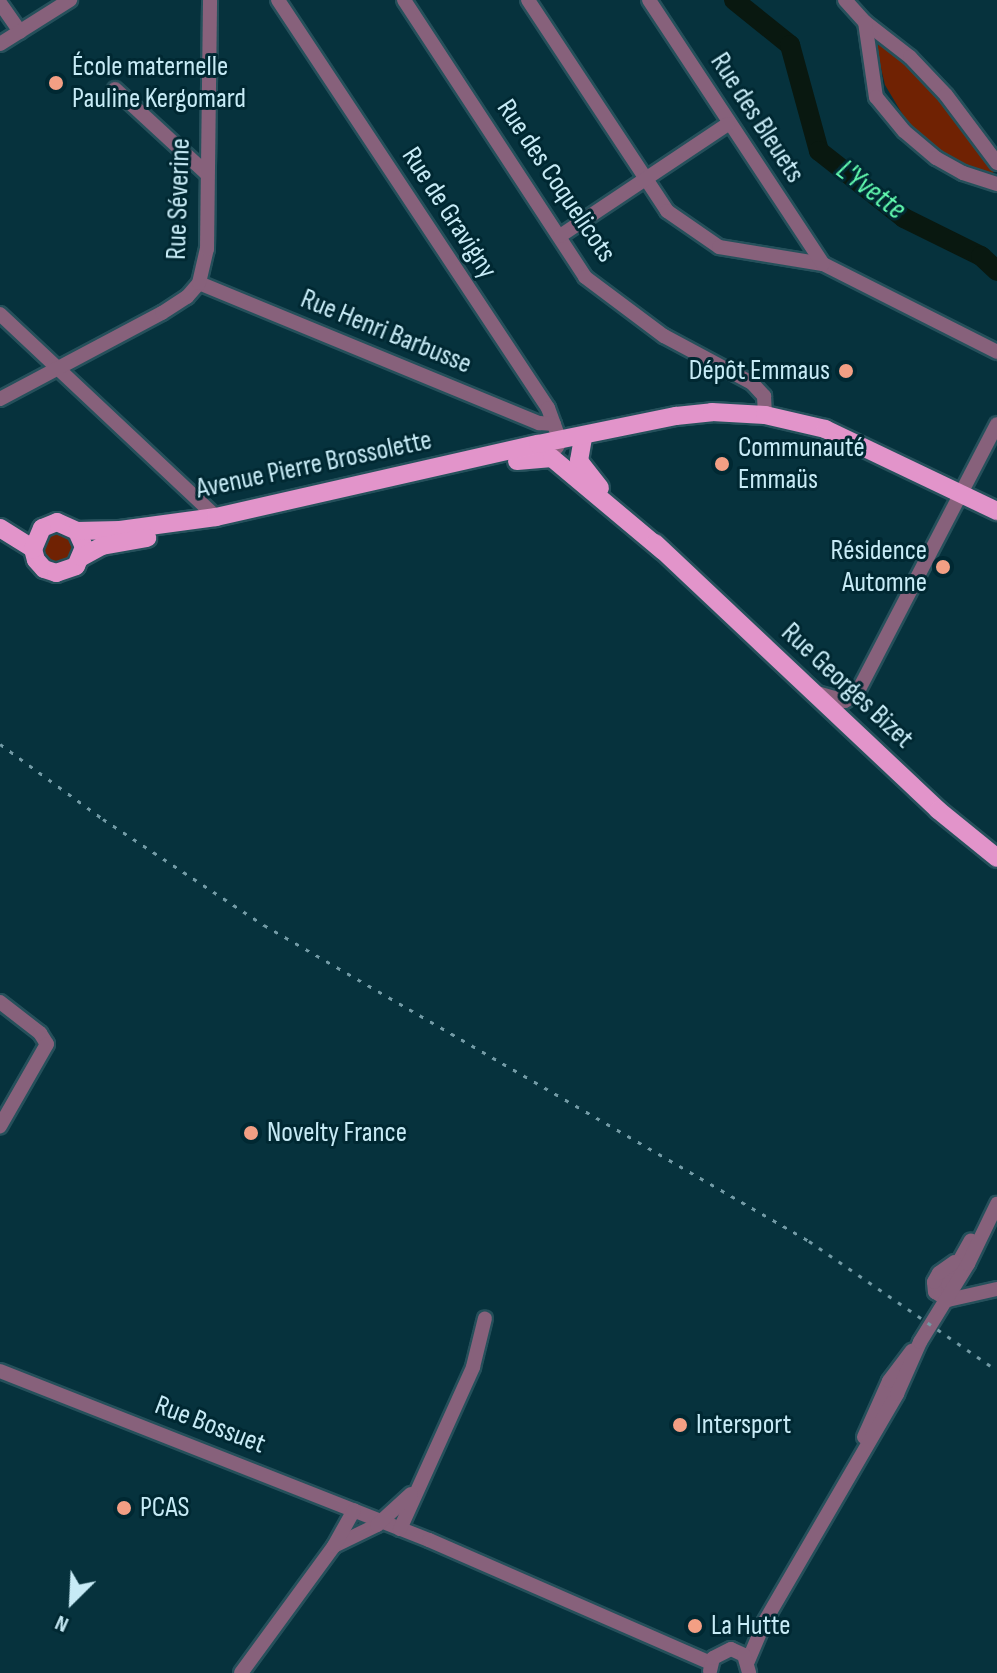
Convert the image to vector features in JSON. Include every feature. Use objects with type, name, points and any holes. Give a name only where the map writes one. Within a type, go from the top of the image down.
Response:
[{"type":"main road","points":[[556,441],[583,438],[694,413],[765,415],[808,424],[852,439],[997,511]]},
{"type":"main road","name":"Rue Georges Bizet","points":[[583,438],[578,456],[583,469],[663,551],[938,810],[997,858]]},
{"type":"main road","name":"Avenue Pierre Brossolette","points":[[0,521],[42,528],[57,522],[77,531],[120,530],[216,517],[556,441]]},
{"type":"main road","name":"Avenue Pierre Brossolette","points":[[0,528],[33,549],[36,560],[56,573],[68,571],[82,557],[102,546],[221,526],[538,457],[556,441]]},
{"type":"main road","name":"Rue Georges Bizet","points":[[556,441],[663,551]]},
{"type":"main road","points":[[33,549],[42,528]]},
{"type":"main road","points":[[77,531],[84,547],[82,557]]},
{"type":"street","points":[[0,44],[70,0]]},
{"type":"street","name":"Rue Séverine","points":[[59,368],[162,313],[187,297],[199,283],[206,263],[210,0]]},
{"type":"street","name":"Rue de Gravigny","points":[[278,0],[548,408],[556,441]]},
{"type":"street","name":"Rue des Coquelicots","points":[[404,0],[585,277],[664,336],[759,389],[766,403],[765,415]]},
{"type":"street","points":[[528,0],[667,211],[719,247],[823,264],[997,352]]},
{"type":"street","name":"Rue des Bleuets","points":[[649,0],[823,264]]},
{"type":"street","points":[[845,0],[865,22],[910,57],[963,114],[997,163]]},
{"type":"street","points":[[0,3],[20,32]]},
{"type":"street","points":[[865,22],[876,97],[904,131],[936,158],[963,173],[997,184]]},
{"type":"street","points":[[115,89],[207,174]]},
{"type":"street","points":[[560,236],[728,124]]},
{"type":"street","name":"Rue Henri Barbusse","points":[[199,283],[539,423],[556,441]]},
{"type":"street","points":[[0,314],[216,517]]},
{"type":"street","points":[[0,399],[59,368]]},
{"type":"street","points":[[809,690],[836,701],[845,701],[857,693],[997,424]]},
{"type":"street","points":[[0,1002],[40,1033],[47,1044],[0,1126]]},
{"type":"street","points":[[731,1649],[748,1667],[765,1621],[897,1394],[920,1342],[994,1210]]},
{"type":"street","points":[[940,1307],[997,1289]]},
{"type":"street","points":[[400,1529],[473,1367],[485,1318]]},
{"type":"street","name":"Rue Bossuet","points":[[0,1371],[382,1521],[710,1668]]},
{"type":"street","points":[[334,1546],[382,1521],[417,1488]]},
{"type":"street","points":[[241,1673],[334,1546],[354,1510]]},
{"type":"street","points":[[710,1668],[718,1653],[731,1649],[765,1621]]},
{"type":"shaded area","points":[[882,42],[961,113],[994,168],[993,175],[943,159],[916,137],[885,85],[876,47]]},
{"type":"shaded area","points":[[56,533],[67,538],[72,549],[67,560],[56,565],[45,560],[40,549],[45,538]]},
{"type":"waterway","name":"L'Yvette","points":[[734,0],[790,45],[819,151],[904,218],[981,256],[997,271]]},
{"type":"railway","points":[[0,744],[103,819],[264,925],[809,1241],[997,1370]]},
{"type":"place","name":"École maternelle Pauline Kergomard","points":[[56,83]]},
{"type":"place","name":"Dépôt Emmaus","points":[[846,371]]},
{"type":"place","name":"Communauté Emmaüs","points":[[722,464]]},
{"type":"place","name":"Résidence Automne","points":[[943,567]]},
{"type":"place","name":"Novelty France","points":[[251,1133]]},
{"type":"place","name":"Intersport","points":[[680,1425]]},
{"type":"place","name":"PCAS","points":[[124,1508]]},
{"type":"place","name":"La Hutte","points":[[695,1626]]}]
